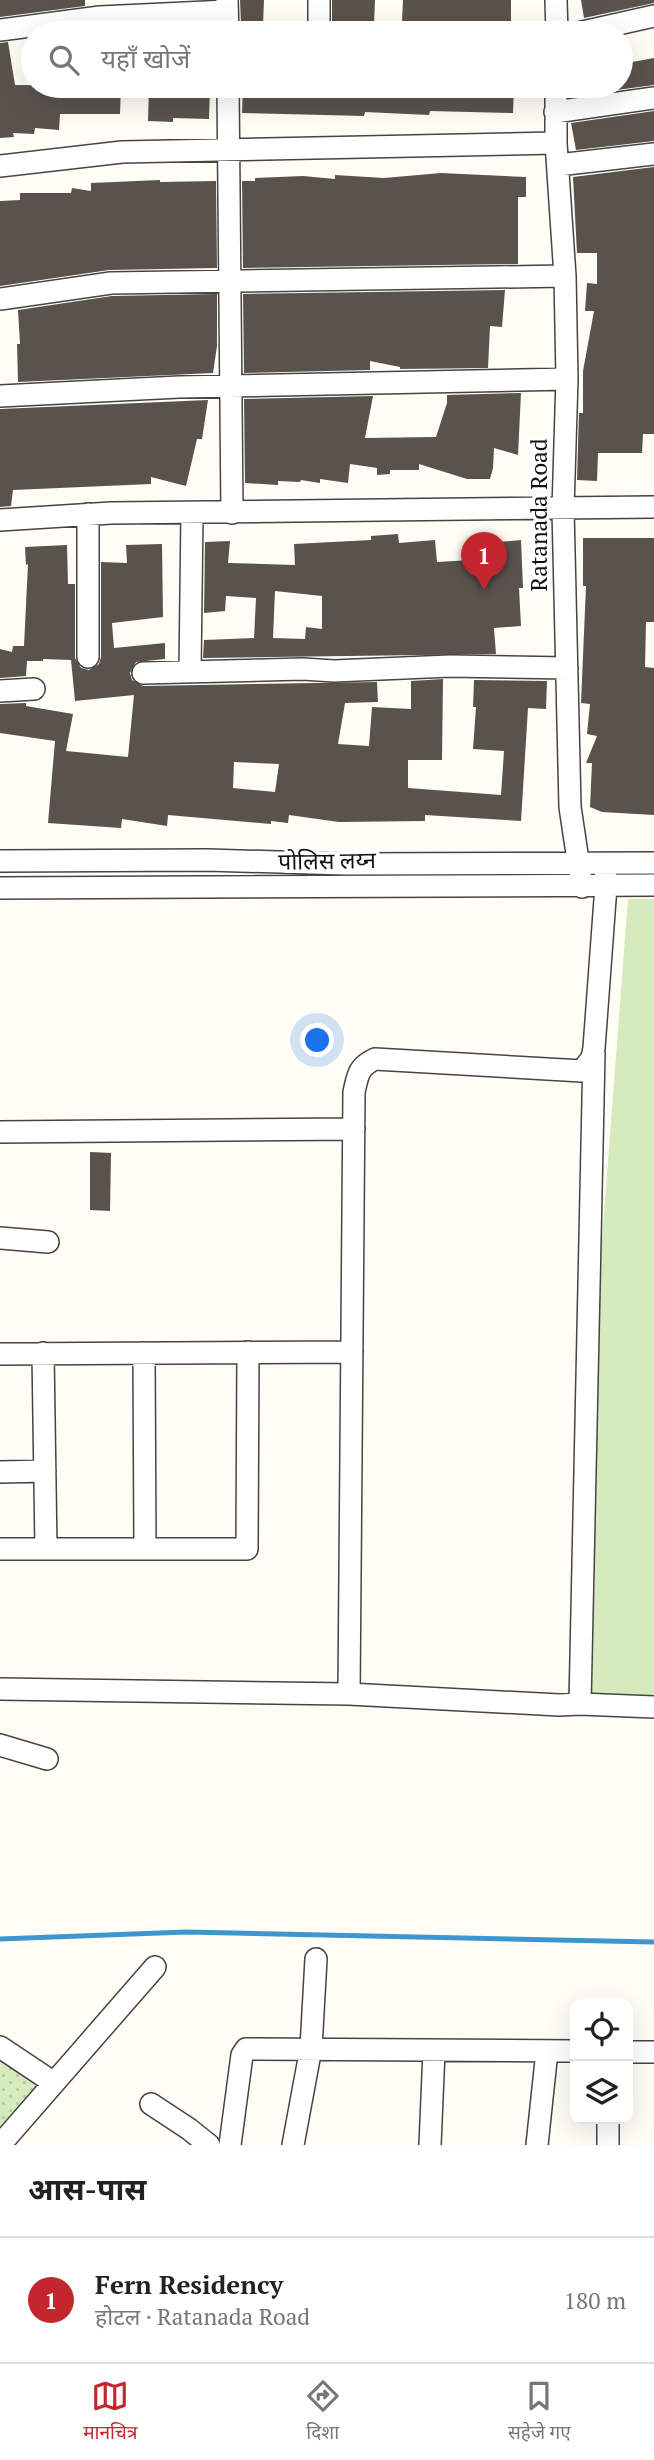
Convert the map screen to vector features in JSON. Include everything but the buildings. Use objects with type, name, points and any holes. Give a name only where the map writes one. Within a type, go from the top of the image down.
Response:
[{"type":"street","points":[[319,0],[319,21]]},
{"type":"street","points":[[556,0],[557,21]]},
{"type":"street","points":[[69,21],[227,6]]},
{"type":"street","points":[[632,21],[654,16]]},
{"type":"street","points":[[0,30],[21,27]]},
{"type":"street","points":[[228,98],[232,513]]},
{"type":"street","name":"Ratanada Road","points":[[556,98],[565,276],[567,379],[563,509],[570,807],[582,887]]},
{"type":"street","points":[[555,112],[654,98]]},
{"type":"street","points":[[0,166],[122,152],[556,143]]},
{"type":"street","points":[[558,165],[654,154]]},
{"type":"street","points":[[0,299],[111,282],[565,276]]},
{"type":"street","points":[[0,396],[232,386],[567,379]]},
{"type":"street","points":[[0,520],[88,514],[654,507]]},
{"type":"street","points":[[88,514],[88,657]]},
{"type":"street","points":[[190,671],[192,514]]},
{"type":"street","points":[[143,673],[303,669],[334,671],[450,666],[567,668]]},
{"type":"street","points":[[0,691],[34,689]]},
{"type":"street","points":[[0,860],[654,863]]},
{"type":"street","points":[[580,1704],[594,1048],[606,886],[605,864]]},
{"type":"street","name":"पोलिस लय्न","points":[[0,888],[654,886]]},
{"type":"street","points":[[349,1694],[354,1092],[358,1073],[364,1064],[375,1059],[582,1070],[592,1058],[594,1048]]},
{"type":"street","points":[[0,1132],[354,1129]]},
{"type":"street","points":[[0,1238],[48,1242]]},
{"type":"street","points":[[0,1549],[247,1549],[248,1352]]},
{"type":"street","points":[[0,1354],[352,1352]]},
{"type":"street","points":[[43,1353],[46,1549]]},
{"type":"street","points":[[144,1353],[145,1549]]},
{"type":"street","points":[[0,1472],[45,1471]]},
{"type":"street","points":[[0,1689],[349,1694],[654,1707]]},
{"type":"street","points":[[0,1745],[47,1759]]},
{"type":"street","points":[[293,2145],[311,2048],[316,1959]]},
{"type":"street","points":[[0,2145],[155,1967]]},
{"type":"street","points":[[0,2047],[54,2083]]},
{"type":"street","points":[[230,2145],[242,2055],[247,2049],[570,2051]]},
{"type":"street","points":[[537,2145],[547,2050]]},
{"type":"street","points":[[430,2145],[434,2051]]},
{"type":"street","points":[[633,2052],[654,2052]]},
{"type":"street","points":[[151,2104],[183,2137],[209,2145]]},
{"type":"street","points":[[608,2124],[608,2145]]},
{"type":"green space","points":[[628,899],[654,899],[654,1700],[567,1698]]},
{"type":"green space","points":[[0,2059],[40,2085],[0,2133]]},
{"type":"waterway","points":[[0,1939],[186,1932],[654,1942]]},
{"type":"place","name":"Fern Residency","points":[[484,590]]}]
